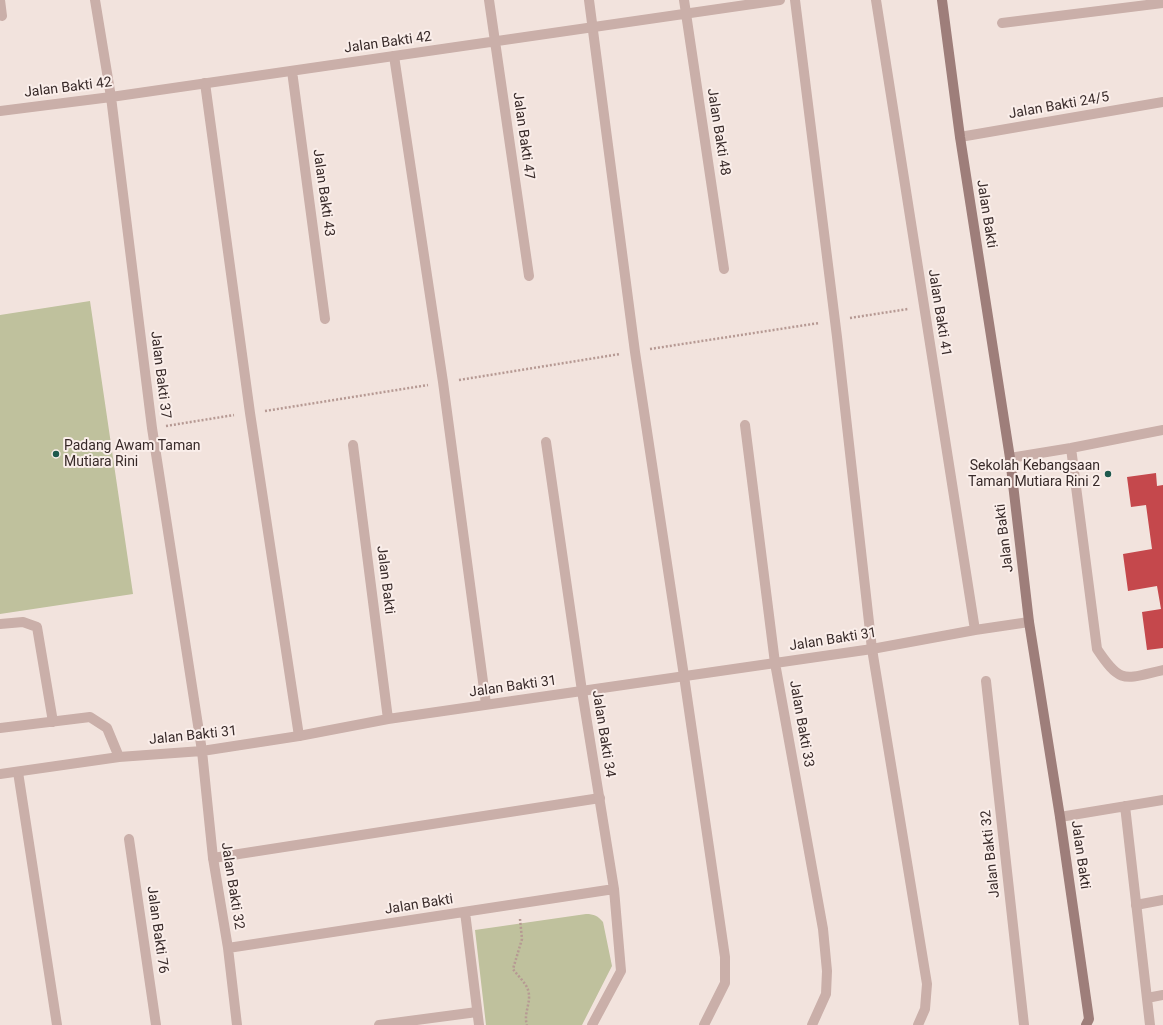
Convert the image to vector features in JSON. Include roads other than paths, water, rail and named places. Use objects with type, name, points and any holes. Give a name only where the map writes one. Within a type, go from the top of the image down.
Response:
[{"type":"street","points":[[0,0],[2,16]]},
{"type":"street","name":"Jalan Bakti 37","points":[[95,0],[111,97],[152,428],[202,751]]},
{"type":"street","name":"Jalan Bakti 47","points":[[489,0],[529,276]]},
{"type":"street","points":[[589,0],[635,352],[684,676],[724,957],[725,983],[704,1025]]},
{"type":"street","name":"Jalan Bakti 48","points":[[684,0],[724,269]]},
{"type":"street","name":"Jalan Bakti 42","points":[[0,112],[780,0]]},
{"type":"street","points":[[795,0],[835,320],[872,649],[926,978],[925,1009],[918,1025]]},
{"type":"street","name":"Jalan Bakti 41","points":[[876,0],[975,630]]},
{"type":"street","name":"Jalan Bakti","points":[[942,0],[960,137],[1010,458],[1029,622],[1060,816],[1089,1019],[1086,1025]]},
{"type":"street","points":[[1002,23],[1163,3]]},
{"type":"street","points":[[394,56],[443,382],[486,704]]},
{"type":"street","name":"Jalan Bakti 43","points":[[292,71],[325,319]]},
{"type":"street","points":[[205,83],[250,413],[299,736]]},
{"type":"street","name":"Jalan Bakti 24/5","points":[[960,137],[1163,102]]},
{"type":"street","name":"Jalan Bakti 33","points":[[745,425],[775,663],[823,929],[827,971],[826,994],[812,1025]]},
{"type":"street","points":[[1010,458],[1163,430]]},
{"type":"street","name":"Jalan Bakti 34","points":[[546,442],[582,691],[614,890],[621,971],[592,1025]]},
{"type":"street","name":"Jalan Bakti","points":[[353,445],[388,718]]},
{"type":"street","points":[[1071,448],[1097,648],[1116,673],[1127,678],[1163,670]]},
{"type":"street","points":[[0,624],[23,622],[37,627],[53,722]]},
{"type":"street","name":"Jalan Bakti 31","points":[[0,774],[119,757],[202,751],[299,736],[388,718],[872,649],[975,630],[1029,622]]},
{"type":"street","name":"Jalan Bakti 32","points":[[986,681],[1024,1025]]},
{"type":"street","points":[[0,728],[90,717],[107,728],[119,757]]},
{"type":"street","name":"Jalan Bakti 32","points":[[202,751],[212,858],[228,948],[237,1025]]},
{"type":"street","points":[[18,772],[57,1025]]},
{"type":"street","points":[[212,858],[600,798]]},
{"type":"street","points":[[1060,816],[1163,800]]},
{"type":"street","points":[[1125,806],[1150,1025]]},
{"type":"street","name":"Jalan Bakti 76","points":[[129,839],[156,1025]]},
{"type":"street","name":"Jalan Bakti","points":[[228,948],[614,890]]},
{"type":"street","points":[[1136,905],[1163,900]]},
{"type":"street","points":[[465,912],[479,1025]]},
{"type":"street","points":[[1147,998],[1163,995]]},
{"type":"street","points":[[379,1025],[477,1012]]},
{"type":"place","name":"Padang Awam Taman Mutiara Rini","points":[[56,454]]},
{"type":"place","name":"Sekolah Kebangsaan Taman Mutiara Rini 2","points":[[1108,474]]}]
